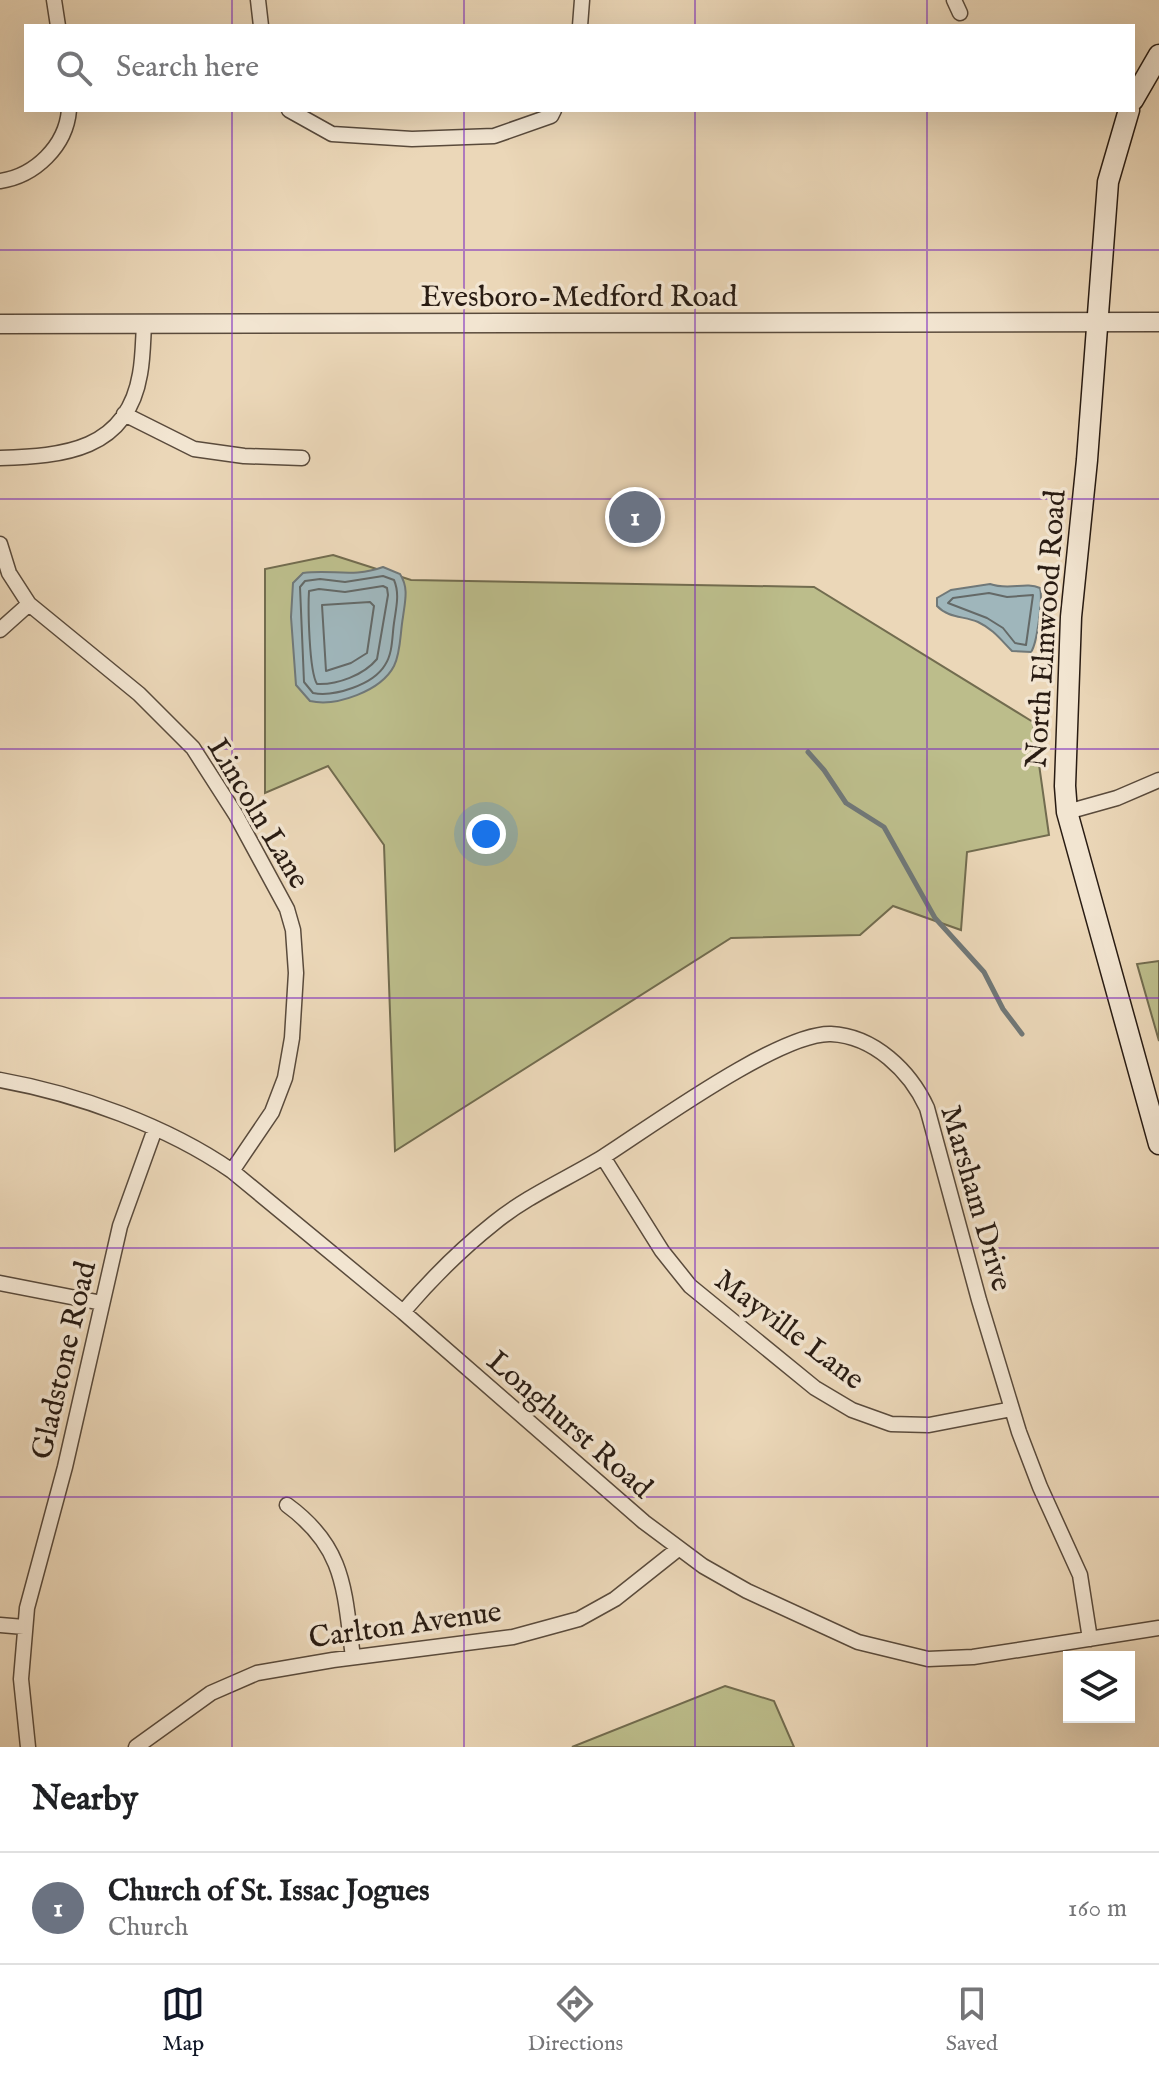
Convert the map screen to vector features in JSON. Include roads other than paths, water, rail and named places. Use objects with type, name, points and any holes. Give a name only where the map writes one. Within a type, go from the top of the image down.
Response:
[{"type":"main road","points":[[1135,97],[1159,55]]},
{"type":"main road","name":"North Elmwood Road","points":[[1128,112],[1108,182],[1070,629],[1064,757],[1067,812],[1159,1144]]},
{"type":"street","points":[[54,0],[58,24]]},
{"type":"street","points":[[258,0],[261,24]]},
{"type":"street","points":[[580,24],[582,0]]},
{"type":"street","points":[[0,181],[23,173],[51,152],[61,137],[69,112]]},
{"type":"street","points":[[293,112],[332,134],[412,139],[494,136],[551,116],[553,112]]},
{"type":"street","name":"Evesboro-Medford Road","points":[[0,324],[1159,322]]},
{"type":"street","points":[[0,458],[48,457],[88,447],[105,436],[124,414],[136,390],[144,324]]},
{"type":"street","points":[[124,414],[194,449],[244,456],[302,458]]},
{"type":"street","name":"Lincoln Lane","points":[[0,544],[9,573],[29,604],[132,688],[180,733],[236,815],[287,909],[293,930],[296,973],[292,1038],[285,1078],[272,1112],[232,1171]]},
{"type":"street","points":[[0,630],[29,604]]},
{"type":"street","points":[[1067,812],[1117,798],[1159,780]]},
{"type":"street","name":"Marsham Drive","points":[[403,1312],[436,1273],[495,1222],[529,1199],[603,1157],[722,1081],[795,1041],[813,1035],[849,1037],[881,1053],[908,1076],[927,1108],[1012,1409],[1033,1469],[1080,1575],[1090,1639]]},
{"type":"street","name":"Longhurst Road","points":[[0,1080],[50,1091],[155,1129],[208,1155],[232,1171],[403,1312],[678,1549],[736,1585],[823,1627],[858,1642],[928,1659],[973,1657],[1159,1628]]},
{"type":"street","name":"Gladstone Road","points":[[28,1747],[21,1679],[24,1627],[126,1207],[155,1129]]},
{"type":"street","name":"Mayville Lane","points":[[603,1157],[656,1242],[690,1286],[815,1388],[852,1410],[891,1424],[929,1425],[1012,1409]]},
{"type":"street","points":[[0,1283],[102,1303]]},
{"type":"street","points":[[287,1505],[316,1532],[335,1558],[345,1590],[353,1657]]},
{"type":"street","name":"Carlton Avenue","points":[[136,1747],[190,1706],[257,1673],[353,1657],[513,1637],[579,1619],[615,1599],[678,1549]]},
{"type":"street","points":[[0,1625],[24,1627]]},
{"type":"water","points":[[383,567],[400,574],[405,590],[399,649],[394,666],[379,683],[357,695],[332,702],[310,701],[296,685],[291,617],[293,583],[303,573],[352,573]]},
{"type":"water","points":[[990,584],[1040,588],[1039,621],[1031,652],[1012,651],[983,625],[946,613],[937,606],[937,598],[951,590]]},
{"type":"waterway","points":[[808,752],[846,803],[884,827],[935,918],[984,972],[1003,1009],[1022,1034]]},
{"type":"place","name":"Church of St. Issac Jogues","points":[[635,517]]}]
